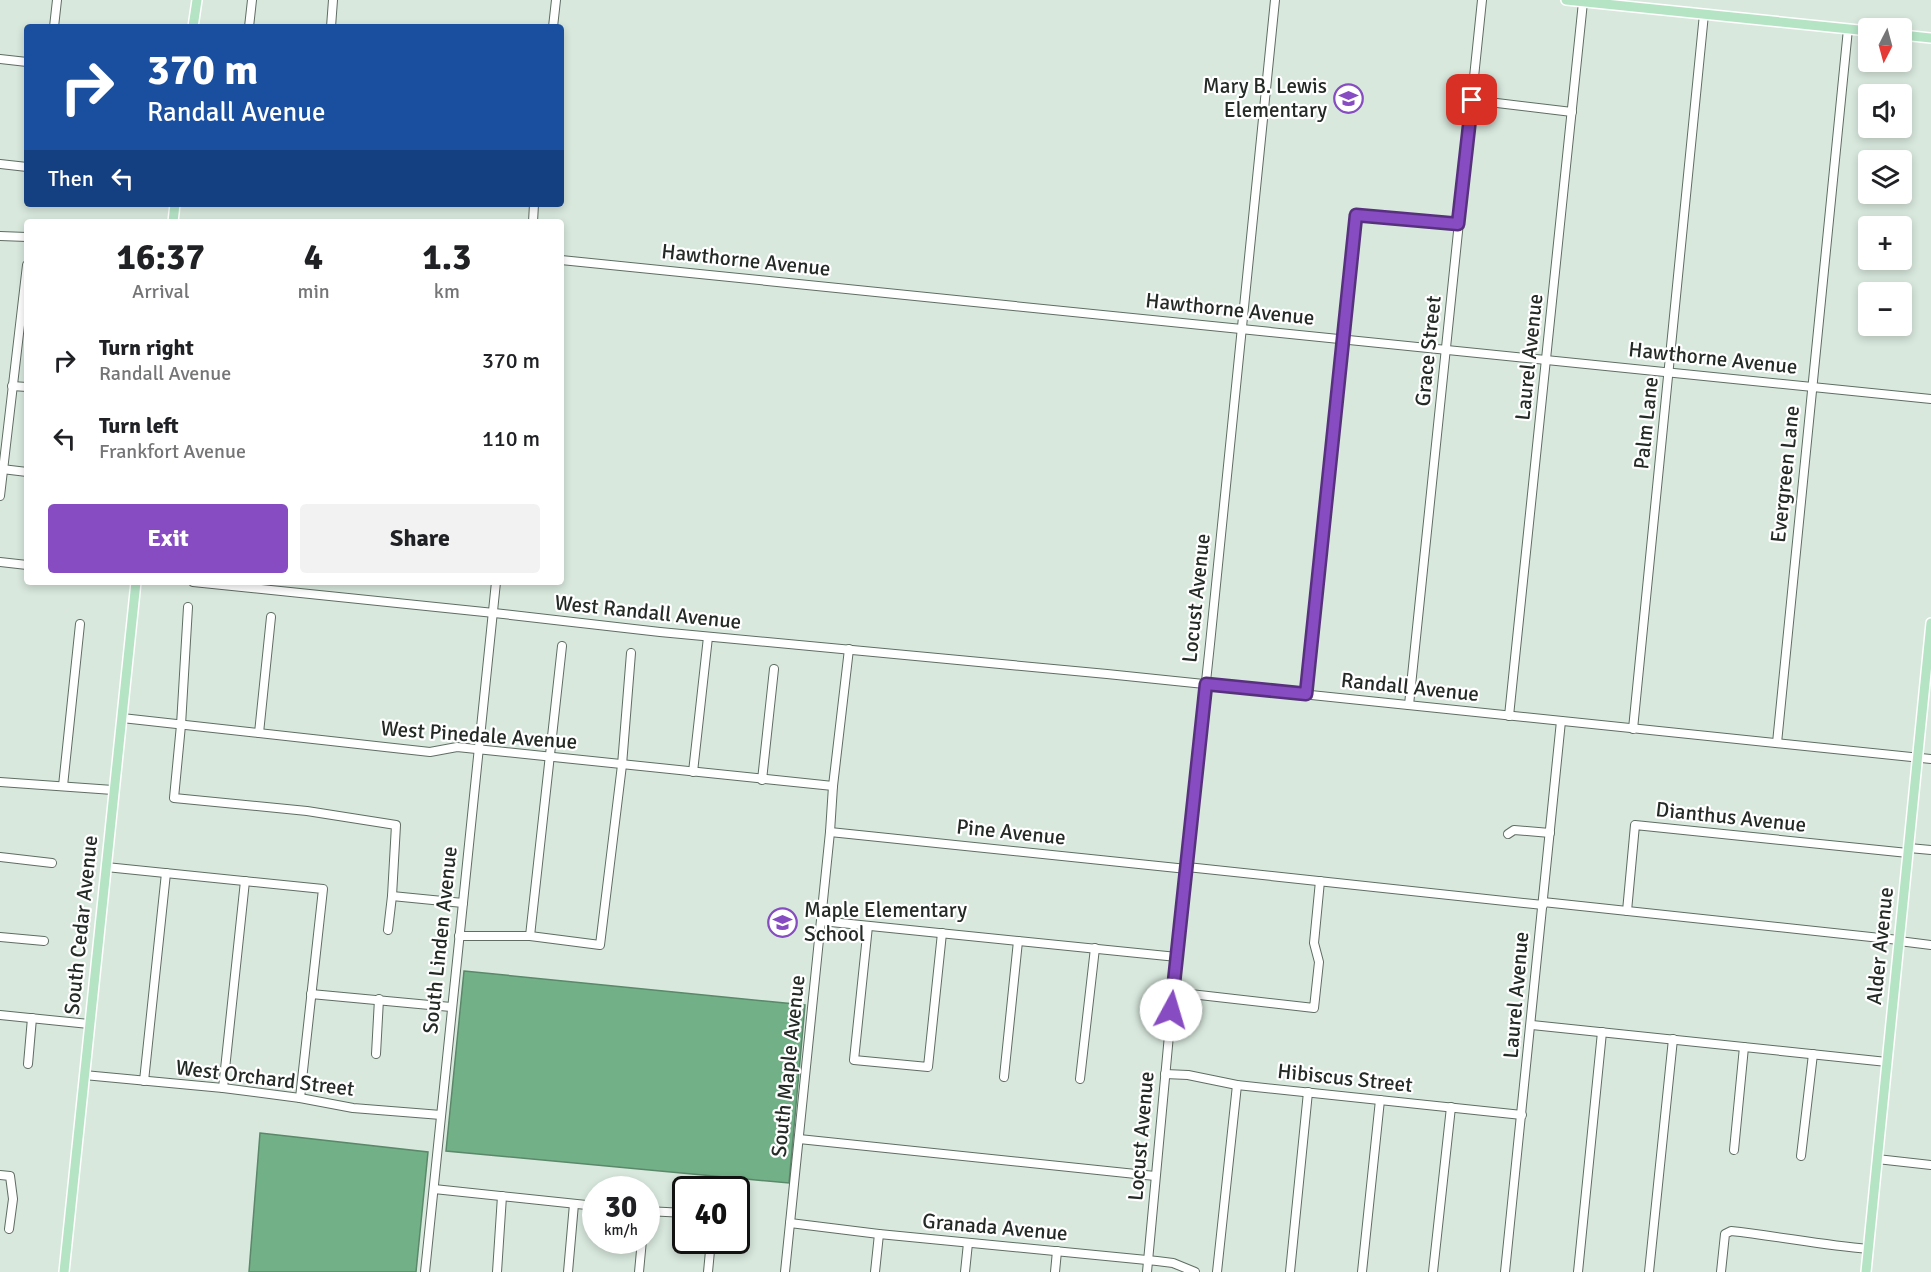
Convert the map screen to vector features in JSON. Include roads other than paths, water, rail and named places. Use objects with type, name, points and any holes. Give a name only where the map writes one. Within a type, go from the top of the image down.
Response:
[{"type":"main road","points":[[193,24],[196,0]]},
{"type":"main road","points":[[1566,0],[1858,30]]},
{"type":"main road","points":[[1912,36],[1931,39]]},
{"type":"main road","name":"South Cedar Avenue","points":[[64,1272],[136,585]]},
{"type":"main road","name":"Alder Avenue","points":[[1866,1272],[1931,623]]},
{"type":"street","points":[[54,24],[57,0]]},
{"type":"street","points":[[249,24],[252,0]]},
{"type":"street","points":[[331,24],[333,0]]},
{"type":"street","points":[[553,24],[556,0]]},
{"type":"street","name":"Locust Avenue","points":[[1147,1272],[1173,992],[1275,0]]},
{"type":"street","name":"Grace Street","points":[[1409,705],[1482,0]]},
{"type":"street","name":"Laurel Avenue","points":[[1509,716],[1583,2]]},
{"type":"street","name":"Palm Lane","points":[[1634,729],[1704,14]]},
{"type":"street","name":"Evergreen Lane","points":[[1777,743],[1848,29]]},
{"type":"street","points":[[0,59],[24,62]]},
{"type":"street","points":[[1472,100],[1572,112]]},
{"type":"street","points":[[0,164],[24,167]]},
{"type":"street","points":[[1306,694],[1356,215],[1458,224]]},
{"type":"street","points":[[0,236],[24,237]]},
{"type":"street","name":"Hawthorne Avenue","points":[[564,260],[1931,399]]},
{"type":"street","points":[[0,496],[12,386],[24,320]]},
{"type":"street","points":[[12,386],[24,387]]},
{"type":"street","points":[[2,469],[24,472]]},
{"type":"street","points":[[0,562],[24,565]]},
{"type":"street","name":"West Randall Avenue","points":[[247,585],[708,637],[849,650]]},
{"type":"street","name":"South Linden Avenue","points":[[425,1272],[496,585]]},
{"type":"street","points":[[188,607],[174,798],[307,811],[396,825],[388,930]]},
{"type":"street","points":[[259,733],[271,617]]},
{"type":"street","points":[[63,786],[80,624]]},
{"type":"street","points":[[693,772],[708,637]]},
{"type":"street","points":[[530,936],[561,646]]},
{"type":"street","name":"Randall Avenue","points":[[849,650],[1306,694],[1931,759]]},
{"type":"street","name":"South Maple Avenue","points":[[785,1272],[831,832],[833,786],[849,650]]},
{"type":"street","points":[[459,936],[530,936],[600,945],[622,765],[631,653]]},
{"type":"street","points":[[762,780],[774,669]]},
{"type":"street","name":"West Pinedale Avenue","points":[[122,718],[430,752],[457,747],[833,786]]},
{"type":"street","name":"Laurel Avenue","points":[[1505,1272],[1532,1025],[1561,722]]},
{"type":"street","points":[[0,782],[113,790]]},
{"type":"street","name":"Dianthus Avenue","points":[[1627,911],[1635,825],[1908,851]]},
{"type":"street","points":[[1508,834],[1514,830],[1550,834]]},
{"type":"street","name":"Pine Avenue","points":[[831,832],[1627,911],[1931,945]]},
{"type":"street","points":[[1908,851],[1931,850]]},
{"type":"street","points":[[0,857],[52,863]]},
{"type":"street","points":[[106,867],[323,889],[300,1098]]},
{"type":"street","points":[[144,1081],[166,873]]},
{"type":"street","points":[[223,1088],[245,881]]},
{"type":"street","points":[[1173,992],[1314,1008],[1319,962],[1314,943],[1320,881]]},
{"type":"street","points":[[392,896],[463,903]]},
{"type":"street","points":[[821,921],[1177,957]]},
{"type":"street","points":[[868,926],[854,1060],[928,1067],[942,933]]},
{"type":"street","points":[[0,937],[44,942]]},
{"type":"street","points":[[1004,1077],[1018,941]]},
{"type":"street","points":[[1080,1079],[1095,948]]},
{"type":"street","points":[[311,993],[451,1007]]},
{"type":"street","points":[[376,1054],[380,999]]},
{"type":"street","points":[[0,1015],[89,1024]]},
{"type":"street","points":[[28,1064],[32,1018]]},
{"type":"street","points":[[1532,1025],[1887,1062]]},
{"type":"street","points":[[1578,1272],[1602,1032]]},
{"type":"street","points":[[1649,1272],[1673,1040]]},
{"type":"street","points":[[1734,1150],[1744,1047]]},
{"type":"street","points":[[1801,1156],[1813,1054]]},
{"type":"street","name":"Hibiscus Street","points":[[1165,1074],[1237,1085],[1522,1115]]},
{"type":"street","name":"West Orchard Street","points":[[84,1075],[223,1088],[300,1098],[353,1108],[441,1115]]},
{"type":"street","points":[[1217,1272],[1237,1085]]},
{"type":"street","points":[[1290,1272],[1308,1092]]},
{"type":"street","points":[[1362,1272],[1380,1100]]},
{"type":"street","points":[[1433,1272],[1451,1107]]},
{"type":"street","points":[[799,1139],[1155,1176]]},
{"type":"street","points":[[1877,1159],[1931,1165]]},
{"type":"street","points":[[0,1175],[10,1176],[13,1199],[9,1229]]},
{"type":"street","points":[[434,1190],[582,1204]]},
{"type":"street","points":[[497,1272],[502,1196]]},
{"type":"street","points":[[568,1272],[574,1203]]},
{"type":"street","name":"Granada Avenue","points":[[790,1223],[1173,1263],[1195,1272]]},
{"type":"street","points":[[1722,1272],[1725,1234],[1731,1231],[1868,1249]]},
{"type":"street","points":[[875,1272],[879,1234]]},
{"type":"street","points":[[964,1272],[968,1243]]},
{"type":"street","points":[[1055,1272],[1057,1251]]},
{"type":"street","points":[[639,1272],[641,1254]]},
{"type":"street","points":[[708,1272],[710,1254]]},
{"type":"place","name":"Mary B. Lewis Elementary","points":[[1348,98]]},
{"type":"place","name":"Maple Elementary School","points":[[783,922]]}]
